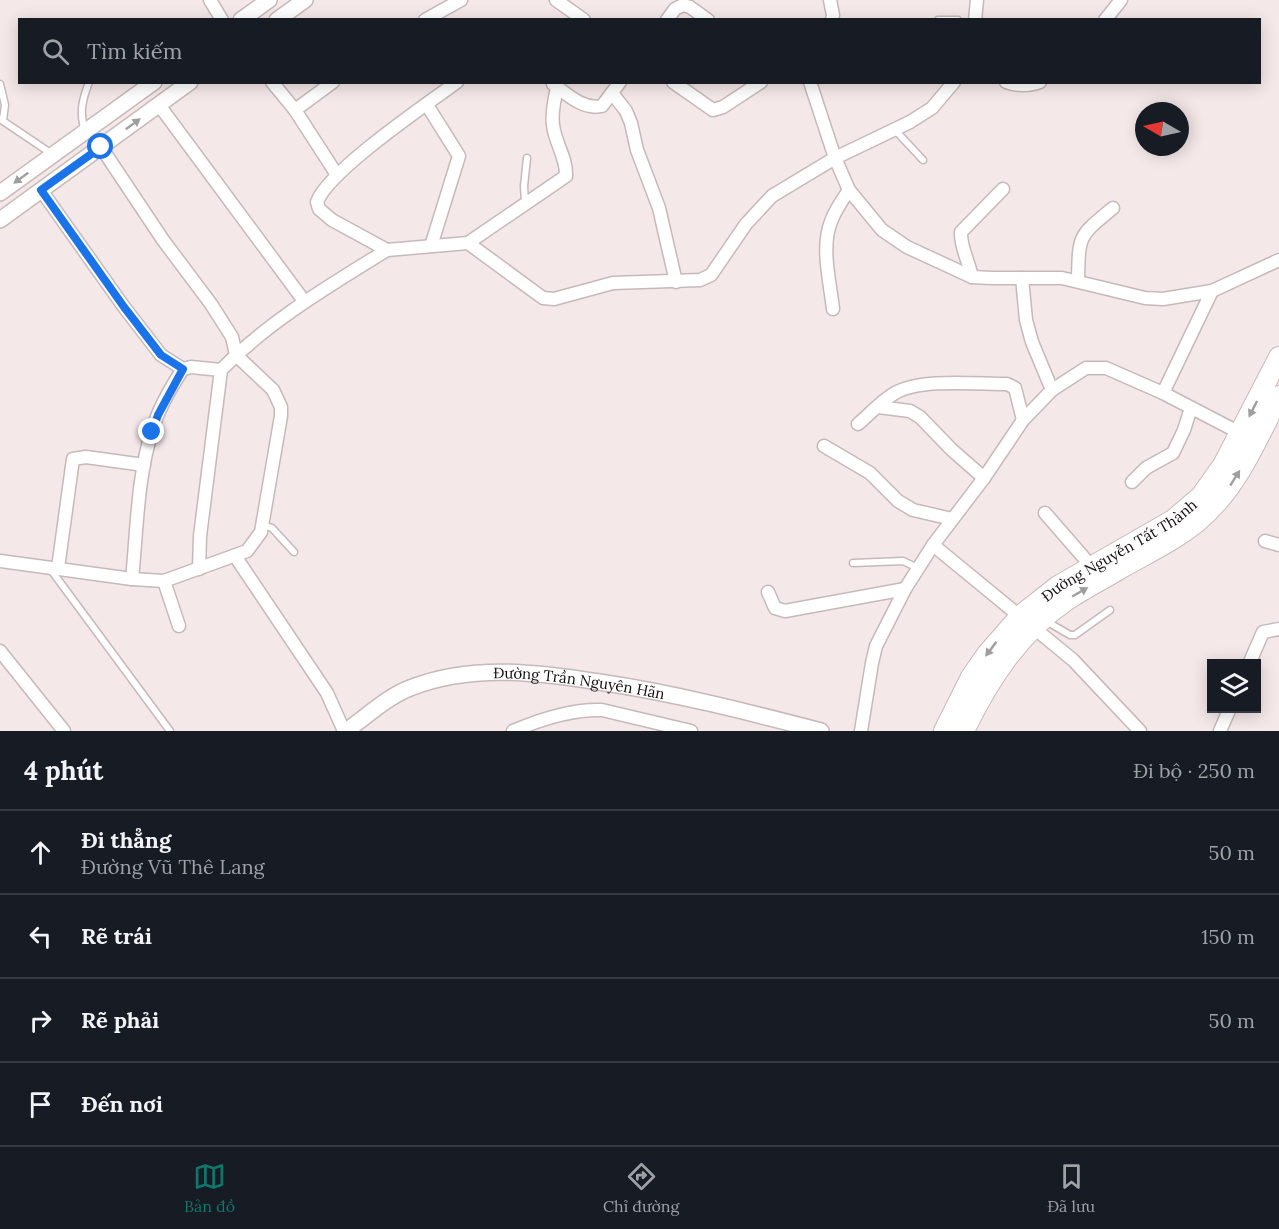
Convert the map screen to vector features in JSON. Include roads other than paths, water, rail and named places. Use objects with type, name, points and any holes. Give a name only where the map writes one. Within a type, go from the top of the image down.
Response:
[{"type":"main road","name":"Đường Nguyễn Tất Thành","points":[[964,731],[988,684],[1058,586],[1173,520],[1188,509],[1213,482],[1279,357]]},
{"type":"main road","name":"Đường Nguyễn Tất Thành","points":[[944,731],[971,677],[987,654],[1032,620],[1197,522],[1226,492],[1274,418],[1279,396]]},
{"type":"street","points":[[210,0],[221,18]]},
{"type":"street","points":[[244,18],[269,0]]},
{"type":"street","points":[[281,18],[305,0]]},
{"type":"street","points":[[429,18],[461,0]]},
{"type":"street","points":[[556,0],[581,18]]},
{"type":"street","points":[[830,0],[832,18]]},
{"type":"street","points":[[975,18],[977,0]]},
{"type":"street","points":[[1107,18],[1121,0]]},
{"type":"street","points":[[669,18],[675,9],[683,5],[690,7],[705,18]]},
{"type":"street","points":[[0,193],[151,84]]},
{"type":"street","points":[[0,220],[187,84]]},
{"type":"street","points":[[274,84],[295,110],[337,175]]},
{"type":"street","points":[[295,110],[330,84]]},
{"type":"street","points":[[387,250],[332,220],[319,209],[317,202],[319,196],[337,175],[454,84]]},
{"type":"street","points":[[554,85],[581,104],[592,108],[602,106],[619,84]]},
{"type":"street","points":[[676,84],[713,110],[723,107],[758,84]]},
{"type":"street","points":[[468,243],[543,298],[554,299],[613,283],[700,280],[711,275],[746,224],[772,196],[835,158],[932,108],[952,84]]},
{"type":"street","points":[[199,569],[200,536],[221,370],[236,355],[304,301],[387,250],[468,243],[566,176],[553,126],[554,85]]},
{"type":"street","points":[[814,85],[835,158],[849,189],[882,230],[907,247],[972,277],[1044,276],[1078,280],[1145,298],[1163,298],[1212,291],[1279,260]]},
{"type":"street","points":[[612,93],[626,111],[631,123],[637,150],[659,208],[676,282]]},
{"type":"street","points":[[159,105],[304,301]]},
{"type":"street","points":[[427,105],[459,156],[431,246]]},
{"type":"street","points":[[0,561],[132,579],[164,581],[247,551],[255,542],[263,525],[281,416],[273,390],[236,355],[232,337],[211,304],[163,240],[101,147]]},
{"type":"street","points":[[833,309],[827,235],[832,218],[849,189]]},
{"type":"street","points":[[972,277],[960,239],[961,232],[1003,189]]},
{"type":"street","points":[[41,190],[161,355],[183,369],[191,367],[221,370]]},
{"type":"street","points":[[1078,280],[1079,245],[1082,237],[1087,229],[1113,208]]},
{"type":"street","points":[[1022,278],[1026,320],[1032,342],[1052,390]]},
{"type":"street","points":[[1163,393],[1212,291]]},
{"type":"street","points":[[861,731],[876,646],[905,589],[933,545],[984,478],[1023,420],[1052,390],[1086,368],[1106,368],[1163,393],[1240,433]]},
{"type":"street","points":[[132,579],[144,465],[152,432],[158,415],[183,369]]},
{"type":"street","points":[[858,424],[894,393],[912,386],[932,384],[1006,384],[1015,388],[1023,420]]},
{"type":"street","points":[[878,407],[910,411],[920,417],[952,450],[984,478]]},
{"type":"street","points":[[1132,482],[1146,468],[1173,453],[1191,408]]},
{"type":"street","points":[[824,446],[870,473],[898,501],[913,510],[952,519]]},
{"type":"street","points":[[53,567],[73,459],[86,457],[144,465]]},
{"type":"street","points":[[1045,513],[1092,567]]},
{"type":"street","points":[[1265,541],[1279,545]]},
{"type":"street","points":[[933,545],[1032,620],[1084,670],[1140,731]]},
{"type":"street","points":[[235,556],[327,693],[345,731]]},
{"type":"street","points":[[164,581],[179,626]]},
{"type":"street","points":[[768,592],[775,608],[785,611],[905,589]]},
{"type":"street","points":[[1251,659],[1263,632],[1279,629]]},
{"type":"street","points":[[0,651],[64,731]]},
{"type":"street","name":"Đường Trần Nguyên Hãn","points":[[345,731],[397,694],[421,684],[464,674],[513,672],[576,678],[645,689],[821,731]]},
{"type":"street","points":[[513,731],[535,722],[592,710],[602,710],[649,726],[691,731]]},
{"type":"street","points":[[1220,731],[1228,713]]},
{"type":"lane","points":[[0,84],[5,105],[2,120],[53,155]]},
{"type":"lane","points":[[85,132],[80,113],[88,84]]},
{"type":"lane","points":[[894,129],[923,160]]},
{"type":"lane","points":[[525,203],[527,158]]},
{"type":"lane","points":[[263,525],[273,528],[294,552]]},
{"type":"lane","points":[[853,563],[903,561],[918,568]]},
{"type":"lane","points":[[53,567],[170,731]]},
{"type":"lane","points":[[1032,620],[1070,635],[1075,634],[1110,610]]}]
